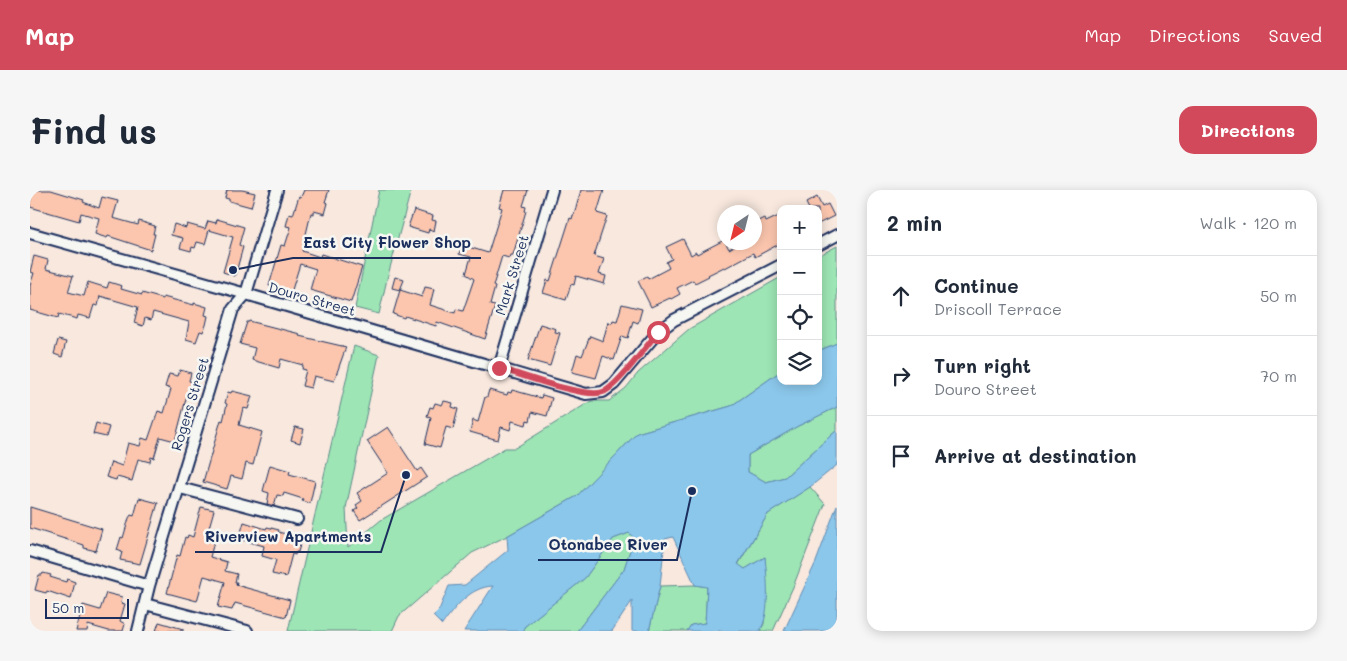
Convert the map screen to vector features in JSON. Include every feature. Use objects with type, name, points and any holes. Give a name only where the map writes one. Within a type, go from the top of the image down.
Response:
[{"type":"street","name":"Rogers Street","points":[[138,631],[149,586],[180,488],[232,309],[246,294],[277,190]]},
{"type":"street","name":"Mark Street","points":[[499,368],[552,190]]},
{"type":"street","name":"Douro Street","points":[[30,233],[586,394],[603,392],[614,384],[658,332],[674,320],[777,266]]},
{"type":"street","points":[[822,243],[837,235]]},
{"type":"street","points":[[180,488],[297,519]]},
{"type":"street","points":[[30,551],[149,586]]},
{"type":"street","points":[[145,604],[247,631]]},
{"type":"green space","points":[[379,190],[411,190],[379,314],[355,308]]},
{"type":"green space","points":[[837,246],[837,343],[822,349],[822,295],[822,254]]},
{"type":"green space","points":[[777,279],[777,374],[731,406],[637,433],[577,496],[507,536],[472,553],[399,616],[392,631],[288,631],[354,346],[379,355],[346,508],[348,547],[381,520],[505,448],[515,448],[591,401],[609,401],[626,388],[638,373],[689,329]]},
{"type":"green space","points":[[837,407],[837,430],[785,477],[766,482],[748,472],[748,455],[798,426]]},
{"type":"green space","points":[[810,487],[825,504],[793,587],[773,631],[760,631],[764,624],[765,557],[745,569],[738,565],[768,514]]},
{"type":"green space","points":[[629,533],[634,538],[624,569],[577,631],[524,631],[524,627],[585,578],[613,539]]},
{"type":"green space","points":[[695,585],[707,587],[705,623],[691,625],[687,631],[649,631],[660,586]]},
{"type":"water","points":[[837,343],[837,407],[798,426],[748,455],[748,472],[766,482],[785,477],[837,430],[837,465],[810,487],[768,514],[738,564],[745,569],[765,557],[767,605],[760,631],[687,631],[691,625],[705,623],[707,587],[695,585],[673,537],[665,539],[660,586],[649,631],[632,631],[632,601],[612,631],[577,631],[624,569],[634,538],[629,533],[613,539],[585,578],[524,627],[524,631],[464,631],[493,586],[485,587],[470,594],[452,611],[442,625],[433,616],[439,610],[449,586],[465,585],[508,550],[507,536],[577,496],[637,433],[731,406],[777,374],[777,385],[822,385],[822,349]]},
{"type":"water","points":[[837,505],[837,631],[784,631],[816,562]]},
{"type":"building","points":[[32,190],[51,190],[84,200],[83,202],[99,208],[102,197],[118,201],[113,218],[138,225],[139,221],[155,226],[151,250],[108,236],[107,238],[95,234],[99,218],[81,213],[79,221],[30,207]]},
{"type":"building","points":[[227,190],[242,190],[255,193],[251,207],[229,201],[229,199],[225,198]]},
{"type":"building","points":[[304,190],[329,190],[325,202],[328,203],[325,214],[314,211],[314,214],[311,213],[302,251],[320,257],[321,254],[362,267],[351,302],[310,290],[316,269],[300,264],[291,293],[269,286],[281,245],[285,246],[291,227],[286,226],[289,214],[293,215],[299,196],[301,197]]},
{"type":"building","points":[[504,190],[528,190],[523,206],[526,207],[526,211],[513,255],[510,255],[509,258],[502,256],[493,286],[495,287],[490,305],[495,306],[485,339],[437,322],[436,326],[393,314],[400,290],[422,297],[425,287],[434,289],[430,305],[455,313],[456,309],[463,311],[474,279],[466,274],[471,257],[459,254],[462,245],[488,253],[502,208],[499,207]]},
{"type":"building","points":[[581,190],[604,190],[597,213],[607,216],[594,256],[604,259],[599,274],[606,276],[604,284],[576,276],[574,285],[571,284],[566,300],[543,293],[547,280],[550,281]]},
{"type":"building","points":[[817,197],[821,205],[807,205],[806,203]]},
{"type":"building","points":[[828,204],[834,216],[822,222],[822,207]]},
{"type":"building","points":[[414,210],[433,216],[432,220],[436,221],[434,231],[429,229],[428,233],[408,227]]},
{"type":"building","points":[[777,217],[777,245],[755,257],[753,253],[695,283],[693,280],[677,288],[680,294],[651,307],[638,281],[647,276],[648,279],[669,268],[666,262],[672,259],[666,247],[683,239],[691,255],[717,244],[717,250],[762,250],[762,219],[764,218],[766,222]]},
{"type":"building","points":[[217,219],[244,227],[239,245],[243,247],[235,276],[223,272],[233,237],[209,230],[205,244],[197,242],[195,248],[192,247],[191,251],[180,248],[183,238],[171,235],[174,224],[186,228],[187,224],[205,229],[208,221],[216,223]]},
{"type":"building","points":[[34,256],[48,260],[46,269],[73,276],[68,292],[84,296],[88,282],[107,288],[109,282],[122,286],[121,289],[142,295],[142,293],[207,307],[205,315],[208,316],[206,325],[203,332],[200,331],[196,342],[186,339],[189,322],[153,312],[151,320],[145,318],[143,326],[134,323],[138,307],[100,296],[98,306],[94,305],[90,318],[78,315],[77,319],[59,314],[58,318],[30,310],[30,286],[34,273],[30,272]]},
{"type":"building","points":[[395,277],[404,280],[400,290],[392,288]]},
{"type":"building","points":[[622,304],[642,309],[638,323],[633,321],[628,338],[622,336],[614,360],[603,356],[596,378],[572,372],[577,354],[582,356],[590,336],[603,341],[608,322],[617,321]]},
{"type":"building","points":[[249,321],[300,334],[299,336],[346,347],[334,381],[314,376],[311,388],[302,386],[306,370],[302,369],[303,365],[281,359],[279,368],[252,360],[255,348],[240,344]]},
{"type":"building","points":[[540,324],[556,329],[555,332],[560,333],[550,366],[528,360]]},
{"type":"building","points":[[58,340],[66,342],[62,357],[54,354]]},
{"type":"building","points":[[180,370],[191,373],[189,381],[192,382],[175,441],[160,437],[154,458],[151,457],[150,462],[138,459],[132,481],[117,477],[116,480],[106,477],[111,462],[122,466],[128,443],[140,446],[142,438],[148,440],[158,411],[164,413],[171,389],[165,387],[169,374],[178,376]]},
{"type":"building","points":[[489,390],[507,395],[512,390],[541,398],[542,395],[552,398],[547,416],[532,412],[530,421],[527,420],[526,425],[512,421],[510,430],[501,427],[498,440],[470,432],[473,420],[478,422],[485,397],[487,397]]},
{"type":"building","points":[[232,391],[252,396],[248,409],[243,408],[239,425],[262,432],[253,465],[246,463],[242,479],[231,476],[227,489],[203,482],[221,420],[223,421],[228,392],[231,393]]},
{"type":"building","points":[[444,401],[453,403],[452,407],[458,409],[453,429],[446,427],[440,448],[425,444],[431,417],[427,416],[430,407],[433,408],[435,403],[442,405]]},
{"type":"building","points":[[96,423],[109,427],[106,437],[93,434]]},
{"type":"building","points":[[295,427],[304,429],[300,443],[291,440]]},
{"type":"building","points":[[388,427],[417,471],[421,468],[427,477],[360,520],[354,511],[358,508],[356,505],[362,501],[357,493],[388,473],[367,441]]},
{"type":"building","points":[[270,465],[290,471],[289,474],[315,481],[310,503],[284,493],[283,496],[277,495],[274,506],[267,504],[269,493],[263,491]]},
{"type":"building","points":[[139,498],[158,503],[140,564],[120,560],[122,552],[117,550],[129,518],[131,515],[134,516]]},
{"type":"building","points":[[30,507],[102,529],[96,551],[84,548],[84,545],[30,528]]},
{"type":"building","points":[[201,507],[214,510],[208,531],[216,534],[210,557],[227,562],[225,571],[237,574],[236,585],[290,600],[286,617],[235,603],[232,610],[218,607],[225,582],[204,576],[197,601],[167,593],[177,555],[180,556],[185,537],[187,538],[188,535],[193,537]]},
{"type":"building","points":[[244,522],[266,529],[267,527],[279,530],[278,532],[302,538],[298,552],[295,555],[292,554],[286,577],[272,574],[276,560],[262,556],[264,546],[239,539]]},
{"type":"building","points":[[43,573],[66,582],[67,579],[75,582],[71,599],[47,591],[46,593],[35,590],[39,575]]},
{"type":"building","points":[[106,593],[122,597],[121,603],[125,604],[120,621],[125,624],[123,631],[109,631],[88,625],[87,631],[76,631],[83,605],[100,610]]},
{"type":"building","points":[[159,622],[183,629],[183,631],[156,631]]},
{"type":"place","name":"East City Flower Shop","points":[[233,270]]},
{"type":"place","name":"Riverview Apartments","points":[[406,475]]},
{"type":"place","name":"Otonabee River","points":[[692,491]]},
{"type":"route","points":[[499,368],[586,394],[603,392],[614,384],[658,332]]}]
